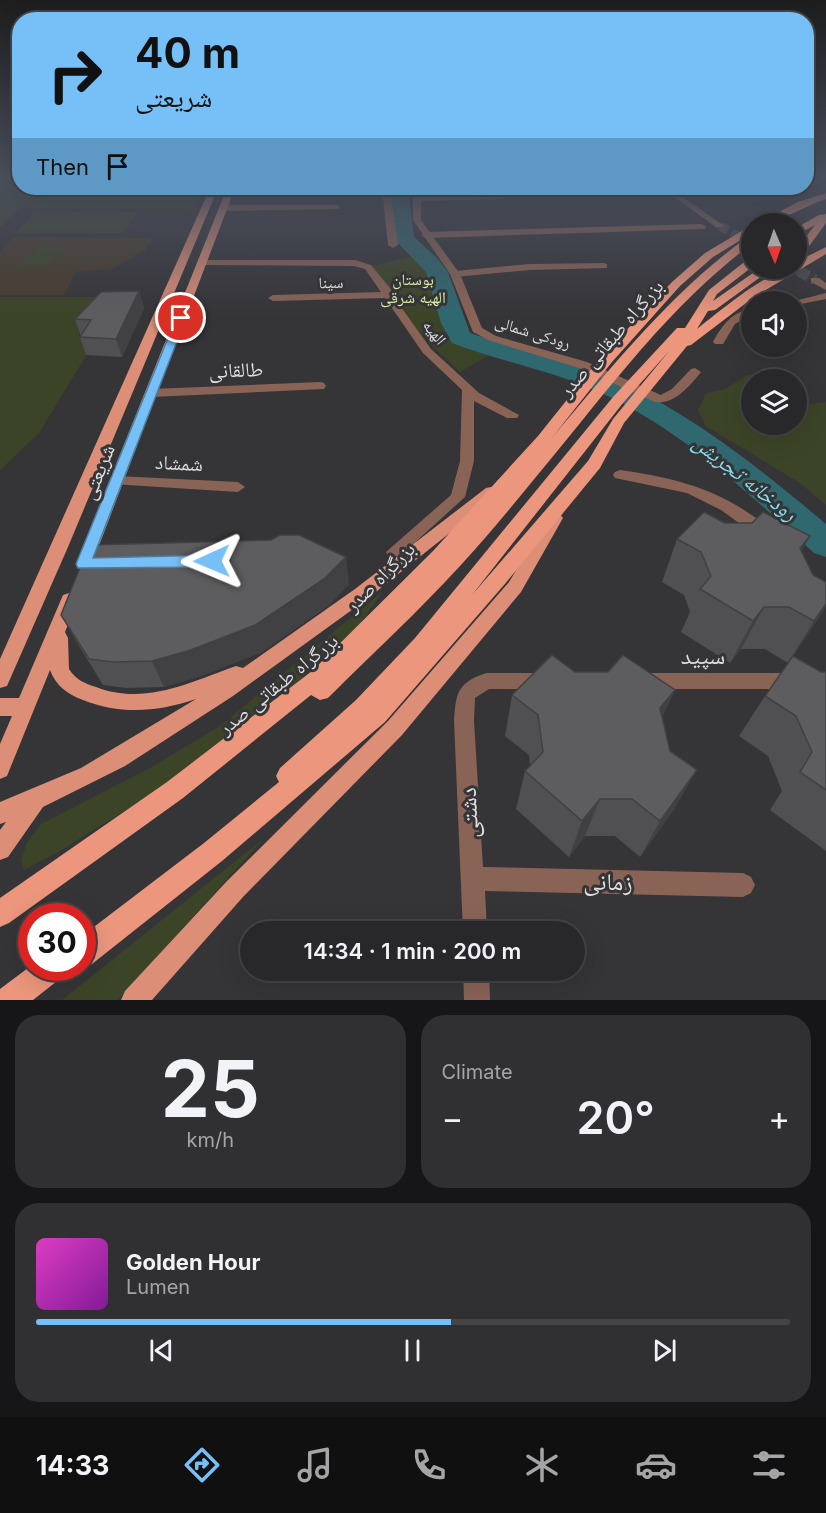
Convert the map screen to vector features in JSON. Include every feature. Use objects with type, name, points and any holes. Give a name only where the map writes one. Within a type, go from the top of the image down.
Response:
[{"type":"highway","points":[[807,239],[820,224]]},
{"type":"highway","name":"بزرگراه صدر","points":[[0,914],[175,790],[319,677],[439,556],[512,474],[607,359],[676,284],[709,255],[741,235]]},
{"type":"highway","points":[[807,244],[826,235]]},
{"type":"highway","name":"بزرگراه طبقاتی صدر","points":[[0,923],[180,795],[328,684],[453,562],[526,479],[621,364],[690,289],[710,270],[741,248]]},
{"type":"highway","points":[[807,261],[826,250]]},
{"type":"highway","points":[[96,943],[213,852],[377,715],[497,580],[594,464],[618,422],[679,348],[713,292],[741,270]]},
{"type":"highway","points":[[96,932],[208,847],[364,707],[423,644],[618,400],[661,351],[679,332],[752,279]]},
{"type":"highway","points":[[679,348],[750,295],[777,279]]},
{"type":"highway","points":[[9,1000],[34,981]]},
{"type":"highway","points":[[24,1000],[49,981]]},
{"type":"main road","name":"شریعتی","points":[[0,680],[60,547],[199,224]]},
{"type":"main road","name":"شریعتی","points":[[0,769],[152,393],[216,224]]},
{"type":"main road","points":[[0,813],[35,801],[147,743],[282,652],[422,549],[512,474]]},
{"type":"main road","points":[[134,1000],[235,889],[402,719],[514,587],[570,493]]},
{"type":"main road","points":[[60,624],[57,660],[62,676],[76,688],[99,700],[133,703],[173,697],[220,682],[282,652]]},
{"type":"main road","points":[[0,707],[25,707]]},
{"type":"main road","points":[[0,849],[35,801]]},
{"type":"street","points":[[390,224],[393,245]]},
{"type":"street","name":"رودکی شمالی","points":[[419,224],[455,274],[474,326],[484,334],[583,364],[659,399],[676,392],[694,372]]},
{"type":"street","points":[[717,224],[720,226]]},
{"type":"street","points":[[425,235],[702,227]]},
{"type":"street","name":"الهیه","points":[[202,263],[363,264],[368,267],[390,295],[421,343],[468,390],[512,415]]},
{"type":"street","points":[[455,274],[530,267],[604,266]]},
{"type":"street","points":[[815,280],[826,287]]},
{"type":"street","name":"سینا","points":[[273,298],[390,295]]},
{"type":"street","points":[[807,300],[826,296]]},
{"type":"street","points":[[719,342],[729,322],[741,313]]},
{"type":"street","name":"طالقانی","points":[[152,393],[320,386]]},
{"type":"street","points":[[393,552],[458,497],[467,461],[468,390]]},
{"type":"street","points":[[620,475],[681,486],[714,500],[754,524],[781,548]]},
{"type":"street","name":"شمشاد","points":[[117,481],[238,487]]},
{"type":"street","points":[[80,574],[106,564]]},
{"type":"street","name":"دشتی","points":[[475,921],[464,721],[466,694],[486,681],[567,681]]},
{"type":"street","name":"سپید","points":[[625,681],[799,681]]},
{"type":"street","name":"زمانی","points":[[473,879],[744,885]]},
{"type":"street","points":[[476,981],[477,1000]]},
{"type":"shaded area","points":[[13,237],[153,238],[146,249],[112,269],[76,272],[64,295],[0,295],[0,252]]},
{"type":"green space","points":[[24,224],[130,224],[123,233],[14,233]]},
{"type":"green space","points":[[39,245],[65,245],[47,266],[20,266]]},
{"type":"green space","name":"بوستان الهیه شرقی","points":[[414,256],[434,281],[443,324],[448,336],[462,345],[493,353],[460,372],[423,337],[372,266]]},
{"type":"green space","points":[[0,297],[116,297],[78,335],[98,336],[39,433],[0,470]]},
{"type":"green space","points":[[741,379],[741,435],[807,435],[807,405],[826,402],[826,505],[800,483],[706,426],[698,410],[706,393],[725,389]]},
{"type":"green space","points":[[383,591],[359,625],[297,683],[155,792],[60,851],[24,870],[21,859],[27,843],[41,824],[150,768],[220,726]]},
{"type":"green space","points":[[264,838],[118,1000],[62,1000],[86,981],[96,981],[96,973]]},
{"type":"building","points":[[139,291],[116,339],[80,337],[91,320],[75,319],[101,292]]},
{"type":"building","points":[[704,512],[725,523],[752,523],[763,512],[810,536],[800,548],[813,575],[826,582],[826,604],[814,621],[789,607],[764,607],[753,621],[700,589],[711,576],[701,552],[677,539]]},
{"type":"building","points":[[280,535],[299,535],[346,557],[325,578],[255,625],[191,650],[152,661],[113,662],[89,659],[61,615],[89,545],[271,540]]},
{"type":"building","points":[[552,655],[575,672],[608,672],[623,655],[675,690],[660,708],[670,751],[697,770],[660,821],[632,799],[600,799],[582,821],[525,771],[543,752],[538,715],[512,695]]},
{"type":"building","points":[[793,656],[821,672],[826,672],[826,790],[800,772],[812,752],[796,716],[765,696]]},
{"type":"waterway","name":"رودخانه تجریش","points":[[402,224],[404,239],[437,272],[450,315],[461,338],[575,372],[644,404],[677,424],[738,469],[826,544]]},
{"type":"tunnel","points":[[720,226],[741,238]]},
{"type":"tunnel","points":[[807,276],[815,280]]},
{"type":"route","points":[[181,318],[84,564],[212,561]]}]
